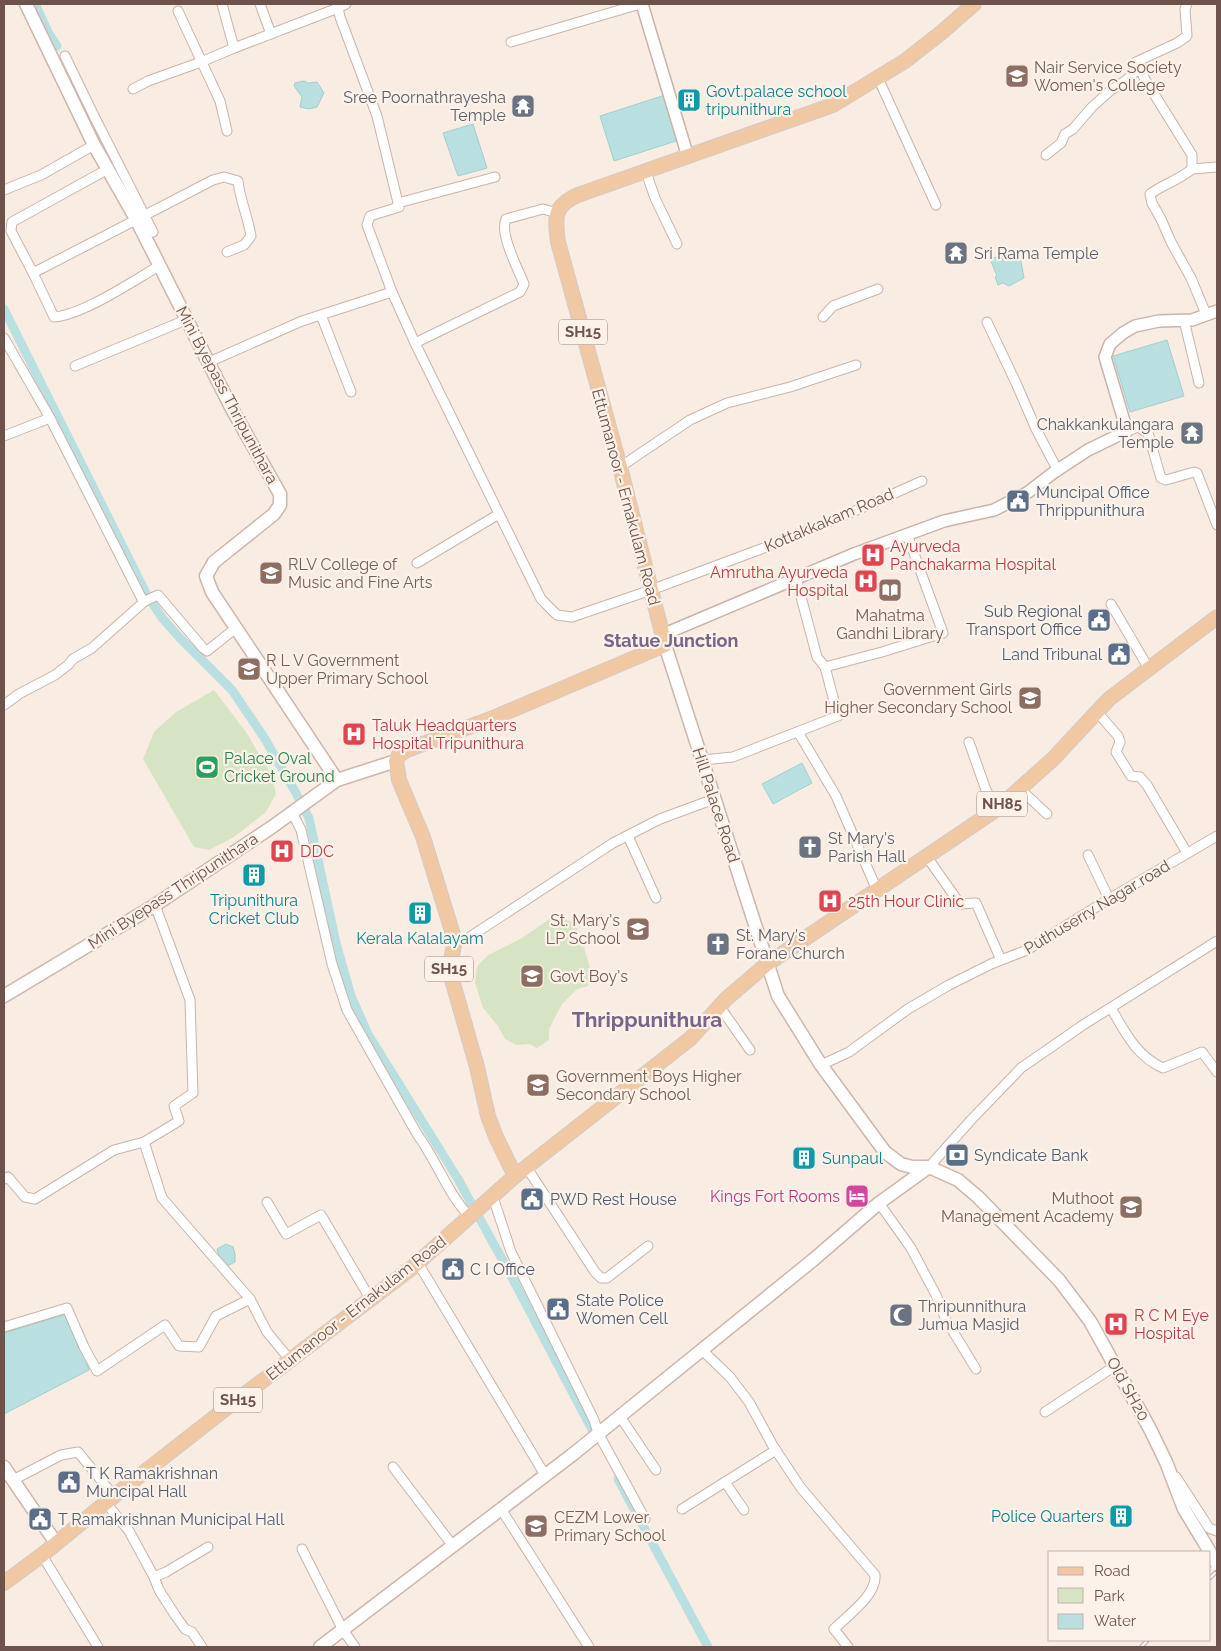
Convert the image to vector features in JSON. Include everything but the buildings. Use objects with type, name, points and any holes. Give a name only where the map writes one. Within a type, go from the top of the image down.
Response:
[{"type":"main road","name":"Mini Byepass Thripunithara","points":[[26,4],[94,145],[109,163],[141,217],[159,266],[188,319],[232,409],[276,486],[281,499],[274,514],[214,562],[206,574],[212,592],[337,780]]},
{"type":"main road","points":[[557,213],[561,205],[568,200],[819,111],[845,98],[905,61],[974,4]]},
{"type":"main road","name":"Ettumanoor - Ernakulam Road","points":[[557,213],[558,242],[620,467],[664,640]]},
{"type":"main road","name":"NH85","points":[[767,964],[997,809],[1053,759],[1109,699],[1217,617]]},
{"type":"main road","points":[[396,761],[399,755],[407,750],[493,718],[664,640]]},
{"type":"main road","name":"Hill Palace Road","points":[[664,640],[767,964]]},
{"type":"main road","name":"Mini Byepass Thripunithara","points":[[4,996],[154,905],[337,780],[396,761]]},
{"type":"main road","name":"SH15","points":[[396,761],[399,780],[423,836],[455,941],[449,968],[488,1116],[496,1138],[515,1176]]},
{"type":"main road","points":[[767,964],[778,996],[821,1065],[886,1152],[901,1164],[912,1167],[929,1167]]},
{"type":"main road","name":"Ettumanoor - Ernakulam Road","points":[[4,1583],[220,1413],[418,1263],[515,1176],[690,1038],[748,980],[767,964]]},
{"type":"main road","points":[[320,1647],[546,1475],[813,1260],[879,1203],[929,1167]]},
{"type":"main road","name":"Old SH20","points":[[929,1167],[958,1180],[978,1198],[1058,1280],[1090,1321],[1166,1462],[1184,1509],[1209,1551]]},
{"type":"main road","points":[[4,1467],[56,1543]]},
{"type":"street","points":[[222,4],[234,48]]},
{"type":"street","points":[[260,4],[271,34]]},
{"type":"street","points":[[511,42],[641,4],[688,157]]},
{"type":"street","points":[[1046,155],[1061,143],[1065,134],[1088,111],[1111,90],[1134,73],[1132,67],[1136,62],[1177,43],[1187,36],[1185,10],[1187,4]]},
{"type":"street","points":[[133,89],[148,81],[342,6],[377,116],[398,203],[495,177]]},
{"type":"street","points":[[178,11],[220,101],[227,131]]},
{"type":"street","points":[[65,56],[109,163],[12,222],[10,231],[54,317],[63,316],[92,304],[159,266]]},
{"type":"street","points":[[1136,62],[1192,155],[1192,169]]},
{"type":"street","points":[[878,78],[936,205]]},
{"type":"street","points":[[4,190],[41,175],[94,145]]},
{"type":"street","points":[[1127,430],[1105,357],[1110,344],[1135,326],[1159,321],[1192,320],[1212,313],[1171,242],[1152,203],[1150,194],[1182,178],[1192,169],[1217,167]]},
{"type":"street","points":[[646,172],[655,198],[678,244]]},
{"type":"street","points":[[33,273],[224,176],[238,181],[240,197],[251,236],[244,245],[227,252]]},
{"type":"street","name":"Kottakkakam Road","points":[[398,203],[399,207],[370,216],[367,225],[392,292],[415,343],[541,599],[557,615],[572,617],[651,590],[848,514],[922,481]]},
{"type":"street","points":[[415,343],[520,292],[524,284],[506,239],[504,222],[506,219],[543,209],[557,213]]},
{"type":"street","points":[[141,217],[153,232]]},
{"type":"street","points":[[822,317],[833,306],[878,289]]},
{"type":"street","points":[[209,362],[302,321],[392,292]]},
{"type":"street","points":[[321,315],[351,392]]},
{"type":"street","points":[[75,366],[188,319]]},
{"type":"street","points":[[1184,320],[1199,383]]},
{"type":"street","points":[[987,322],[1036,429],[1058,471]]},
{"type":"street","points":[[4,338],[50,418],[140,596],[148,600]]},
{"type":"street","points":[[620,467],[690,420],[727,403],[790,388],[856,365]]},
{"type":"street","points":[[4,436],[50,418]]},
{"type":"street","points":[[664,640],[796,578],[854,554],[944,521],[994,510],[1027,493],[1088,450],[1127,430],[1138,427],[1148,433],[1161,478],[1166,480],[1194,472],[1197,473],[1217,525]]},
{"type":"street","points":[[417,563],[500,514]]},
{"type":"street","points":[[825,667],[943,633],[907,534]]},
{"type":"street","points":[[702,760],[733,757],[838,716],[825,667],[817,657],[796,578]]},
{"type":"street","points":[[4,705],[19,694],[55,676],[72,659],[104,639],[148,600],[158,595],[207,651],[236,628]]},
{"type":"street","points":[[1111,604],[1150,669]]},
{"type":"street","points":[[1097,712],[1118,736],[1120,742],[1116,752],[1122,764],[1131,776],[1140,777],[1147,785],[1187,853]]},
{"type":"street","points":[[798,732],[836,796],[877,890]]},
{"type":"street","points":[[968,742],[986,790],[997,809]]},
{"type":"street","points":[[1020,789],[1047,814]]},
{"type":"street","points":[[455,941],[465,940],[613,844],[660,819],[714,799]]},
{"type":"street","points":[[293,811],[301,830],[332,964],[347,1010],[417,1134],[429,1150],[451,1193],[470,1217]]},
{"type":"street","points":[[628,836],[656,898]]},
{"type":"street","name":"Puthuserry Nagar road","points":[[821,1065],[849,1052],[908,1009],[949,985],[1001,960],[1027,950],[1109,899],[1217,836]]},
{"type":"street","points":[[1088,855],[1109,899]]},
{"type":"street","points":[[927,857],[960,904],[976,903],[1001,960]]},
{"type":"street","points":[[4,1179],[8,1177],[25,1197],[35,1198],[114,1150],[144,1142],[178,1121],[174,1106],[193,1093],[190,1000],[154,905]]},
{"type":"street","points":[[929,1167],[1021,1068],[1217,941]]},
{"type":"street","points":[[720,1007],[750,1050]]},
{"type":"street","points":[[1111,1008],[1133,1046],[1156,1065],[1163,1068],[1202,1052],[1217,1072]]},
{"type":"street","points":[[144,1142],[162,1198],[250,1299],[267,1332],[290,1361]]},
{"type":"street","points":[[527,1168],[595,1272],[601,1278],[607,1278],[648,1246]]},
{"type":"street","points":[[489,1201],[511,1252],[594,1420],[598,1433],[645,1518]]},
{"type":"street","points":[[267,1202],[286,1234],[321,1215],[371,1300]]},
{"type":"street","points":[[879,1203],[911,1248],[936,1294],[946,1320],[976,1369]]},
{"type":"street","points":[[418,1263],[546,1475]]},
{"type":"street","points":[[4,1327],[67,1308],[97,1371],[165,1325],[180,1346],[199,1347],[216,1316],[250,1299]]},
{"type":"street","points":[[701,1350],[718,1364],[735,1383],[749,1402],[776,1450],[806,1494],[875,1575],[874,1586],[868,1596],[834,1629],[848,1647]]},
{"type":"street","points":[[1045,1412],[1115,1366]]},
{"type":"street","points":[[619,1415],[656,1470]]},
{"type":"street","points":[[682,1509],[776,1450]]},
{"type":"street","points":[[13,1480],[62,1455],[78,1452],[110,1500],[112,1511],[116,1513],[129,1531],[159,1590],[185,1629],[192,1632],[202,1647]]},
{"type":"street","points":[[1166,1462],[1209,1528],[1217,1531]]},
{"type":"street","points":[[393,1467],[452,1546]]},
{"type":"street","points":[[725,1482],[744,1510]]},
{"type":"street","points":[[501,1509],[589,1647]]},
{"type":"street","points":[[154,1577],[208,1547]]},
{"type":"street","points":[[302,1549],[343,1630],[355,1647]]},
{"type":"street","points":[[42,1555],[98,1647]]},
{"type":"green space","name":"Palace Oval Cricket Ground","points":[[214,690],[246,732],[271,774],[276,794],[266,812],[234,837],[209,850],[194,847],[143,759],[154,732],[176,712]]},
{"type":"green space","points":[[559,916],[575,924],[580,934],[591,971],[591,978],[588,986],[577,989],[562,1004],[549,1029],[549,1040],[537,1048],[530,1044],[516,1045],[505,1039],[498,1026],[483,1008],[475,983],[477,966],[488,955],[522,938],[551,918]]},
{"type":"water","points":[[304,81],[308,83],[317,82],[324,93],[317,107],[309,109],[300,107],[302,97],[294,86],[295,83]]},
{"type":"water","points":[[665,95],[679,140],[614,161],[600,116]]},
{"type":"water","points":[[473,124],[487,168],[458,176],[443,133]]},
{"type":"water","points":[[1000,256],[1003,260],[1009,258],[1021,261],[1024,278],[1009,286],[1003,283],[998,285],[995,277],[997,276],[990,259]]},
{"type":"water","points":[[1167,340],[1184,396],[1130,412],[1113,356]]},
{"type":"water","points":[[802,763],[812,783],[773,804],[762,784]]},
{"type":"water","points":[[226,1244],[233,1247],[235,1254],[235,1262],[227,1266],[220,1260],[217,1249]]},
{"type":"water","points":[[70,1313],[89,1370],[4,1414],[4,1333]]},
{"type":"waterway","points":[[35,4],[57,46]]},
{"type":"waterway","points":[[4,309],[148,597],[163,619],[180,638],[232,690],[265,739],[296,793],[309,818],[336,943],[351,996],[368,1034],[458,1179],[597,1439]]},
{"type":"waterway","points":[[618,1479],[708,1647]]},
{"type":"railway","points":[[1211,1577],[1217,1571]]},
{"type":"railway","points":[[1141,1647],[1147,1641]]},
{"type":"place","name":"Nair Service Society Women's College","points":[[1017,76]]},
{"type":"place","name":"Govt.palace school tripunithura","points":[[689,100]]},
{"type":"place","name":"Sree Poornathrayesha Temple","points":[[523,106]]},
{"type":"place","name":"Sri Rama Temple","points":[[956,253]]},
{"type":"place","name":"Chakkankulangara Temple","points":[[1192,433]]},
{"type":"place","name":"Muncipal Office Thrippunithura","points":[[1018,501]]},
{"type":"place","name":"Ayurveda Panchakarma Hospital","points":[[873,555]]},
{"type":"place","name":"RLV College of Music and Fine Arts","points":[[271,573]]},
{"type":"place","name":"Amrutha Ayurveda Hospital","points":[[866,581]]},
{"type":"place","name":"Mahatma Gandhi Library","points":[[890,590]]},
{"type":"place","name":"Sub Regional Transport Office","points":[[1099,620]]},
{"type":"place","name":"Land Tribunal","points":[[1119,654]]},
{"type":"place","name":"R L V Government Upper Primary School","points":[[249,669]]},
{"type":"place","name":"Government Girls Higher Secondary School","points":[[1030,698]]},
{"type":"place","name":"Taluk Headquarters Hospital Tripunithura","points":[[354,734]]},
{"type":"place","name":"Palace Oval Cricket Ground","points":[[207,767]]},
{"type":"place","name":"St Mary's Parish Hall","points":[[810,847]]},
{"type":"place","name":"DDC","points":[[282,851]]},
{"type":"place","name":"Tripunithura Cricket Club","points":[[254,875]]},
{"type":"place","name":"25th Hour Clinic","points":[[830,901]]},
{"type":"place","name":"Kerala Kalalayam","points":[[420,913]]},
{"type":"place","name":"St. Mary's LP School","points":[[638,929]]},
{"type":"place","name":"St. Mary's Forane Church","points":[[718,944]]},
{"type":"place","name":"Govt Boy's","points":[[532,976]]},
{"type":"place","name":"Government Boys Higher Secondary School","points":[[538,1085]]},
{"type":"place","name":"Syndicate Bank","points":[[957,1155]]},
{"type":"place","name":"Sunpaul","points":[[804,1158]]},
{"type":"place","name":"Kings Fort Rooms","points":[[857,1196]]},
{"type":"place","name":"PWD Rest House","points":[[532,1199]]},
{"type":"place","name":"Muthoot Management Academy","points":[[1131,1207]]},
{"type":"place","name":"C I Office","points":[[453,1269]]},
{"type":"place","name":"State Police Women Cell","points":[[558,1309]]},
{"type":"place","name":"Thripunnithura Jumua Masjid","points":[[901,1315]]},
{"type":"place","name":"R C M Eye Hospital","points":[[1116,1324]]},
{"type":"place","name":"T K Ramakrishnan Muncipal Hall","points":[[69,1482]]},
{"type":"place","name":"Police Quarters","points":[[1121,1516]]},
{"type":"place","name":"T Ramakrishnan Municipal Hall","points":[[40,1519]]},
{"type":"place","name":"CEZM Lower Primary School","points":[[536,1526]]},
{"type":"district","name":"Statue Junction","points":[[671,640]]},
{"type":"district","name":"Thrippunithura","points":[[647,1019]]}]
